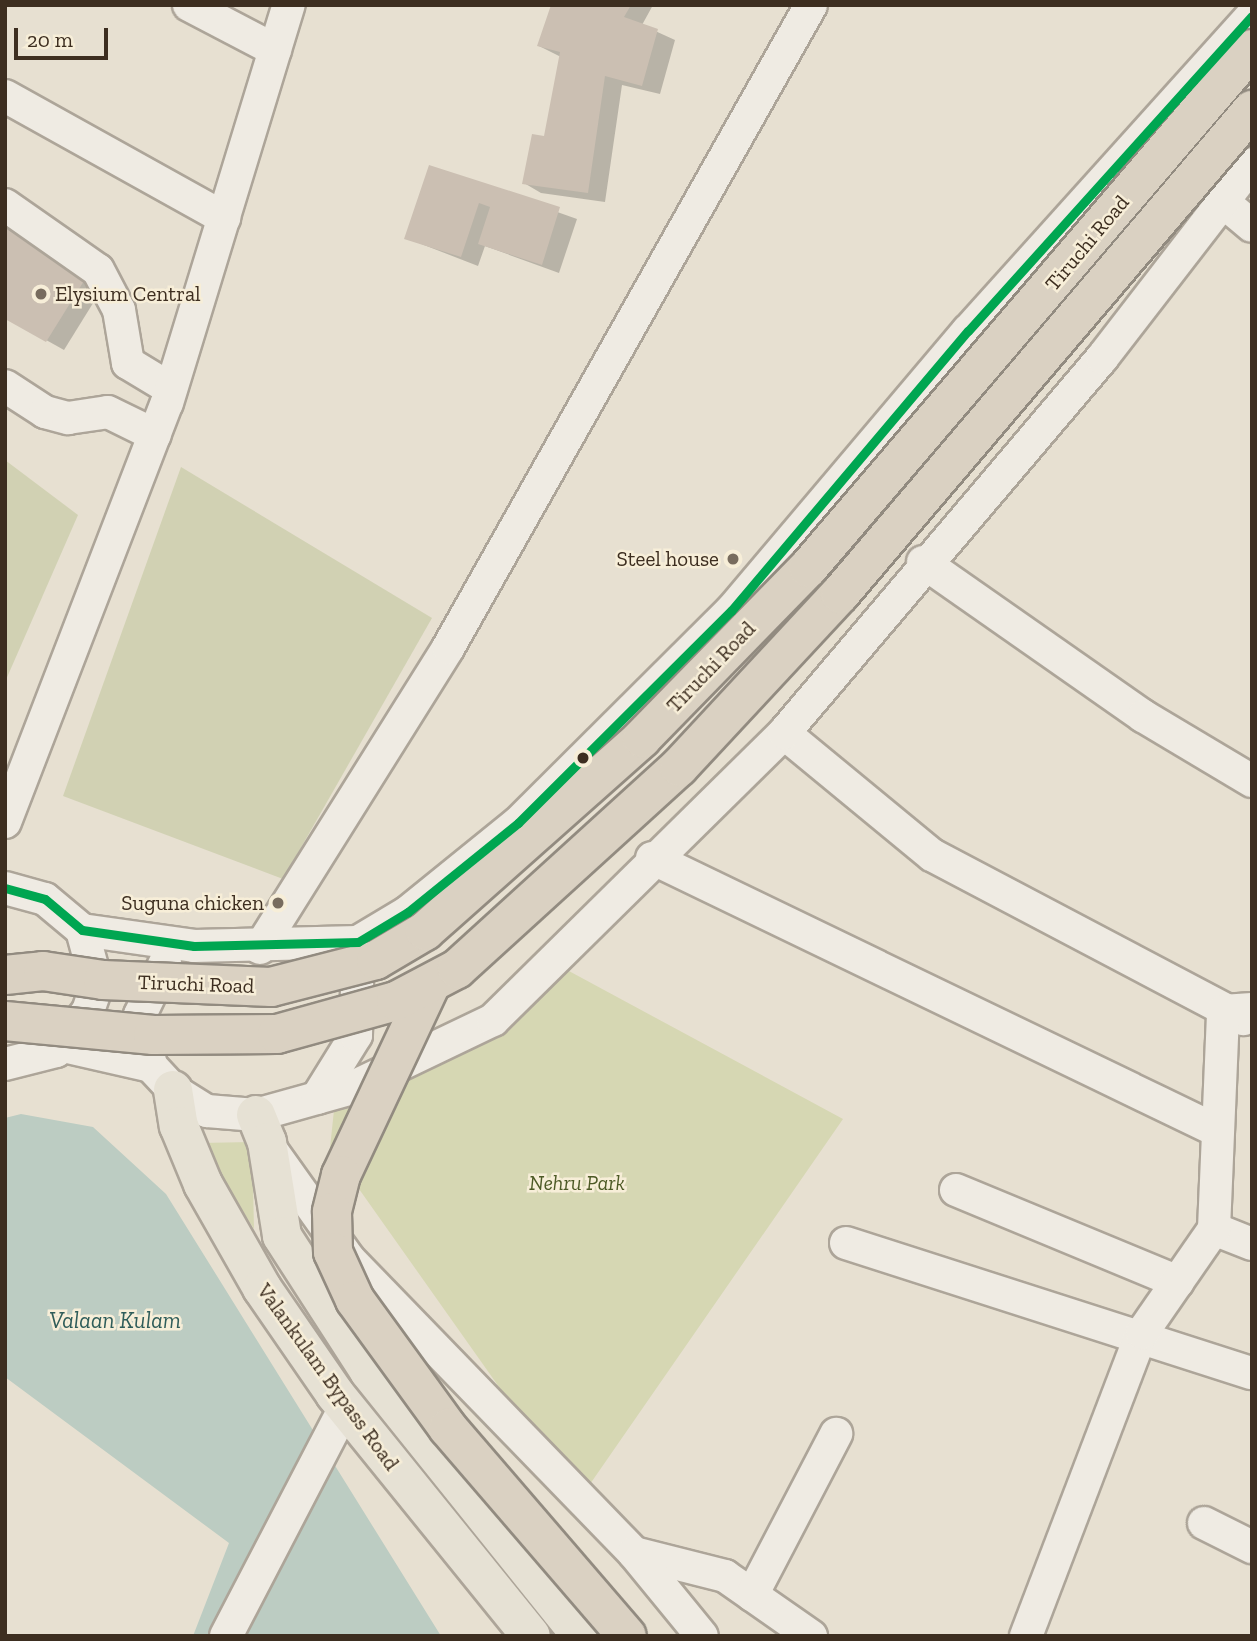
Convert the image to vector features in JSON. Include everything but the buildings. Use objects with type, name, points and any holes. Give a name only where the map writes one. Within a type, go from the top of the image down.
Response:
[{"type":"highway","name":"Tiruchi Road","points":[[5,975],[43,971],[103,980],[271,987],[376,960],[425,931],[642,738],[808,568],[1252,49]]},
{"type":"highway","name":"Tiruchi Road","points":[[5,1021],[229,1038],[330,1024],[430,986],[500,934],[679,767],[840,594],[1252,110]]},
{"type":"highway","points":[[430,986],[341,1175],[332,1212],[334,1252],[355,1300],[448,1428],[627,1636]]},
{"type":"main road","name":"Valankulam Bypass Road","points":[[162,1078],[203,1184],[262,1287],[345,1407],[531,1636]]},
{"type":"main road","name":"Valankulam Bypass Road","points":[[261,1128],[282,1236],[369,1371],[581,1636]]},
{"type":"street","points":[[189,5],[275,50]]},
{"type":"street","points":[[5,822],[171,389],[289,5]]},
{"type":"street","points":[[260,948],[448,648],[811,5]]},
{"type":"street","points":[[5,888],[45,900],[82,930],[176,942],[260,948],[358,942],[408,912],[518,823],[731,611],[968,331],[1252,16]]},
{"type":"street","points":[[5,96],[224,218]]},
{"type":"street","points":[[261,1128],[317,1098],[493,1020],[652,859],[784,733],[923,562],[1102,358],[1221,200],[1252,164]]},
{"type":"street","points":[[1221,200],[1252,226]]},
{"type":"street","points":[[5,205],[98,270],[118,310],[128,363],[171,389]]},
{"type":"street","points":[[5,386],[45,412],[68,418],[108,412],[155,435]]},
{"type":"street","points":[[923,562],[1143,716],[1252,781]]},
{"type":"street","points":[[784,733],[932,855],[1242,1014],[1218,1131],[1214,1229],[1142,1334],[1026,1636]]},
{"type":"street","points":[[652,859],[1218,1131]]},
{"type":"street","points":[[17,1062],[63,1046],[88,1011],[97,985],[82,930]]},
{"type":"street","points":[[162,1078],[140,1015],[176,942]]},
{"type":"street","points":[[317,1098],[356,1035],[358,942]]},
{"type":"street","points":[[63,1046],[162,1078],[207,1111],[261,1128],[349,1259],[634,1553],[702,1636]]},
{"type":"street","points":[[956,1190],[1178,1282]]},
{"type":"street","points":[[1214,1229],[1252,1244]]},
{"type":"street","points":[[846,1243],[1142,1334],[1252,1373]]},
{"type":"street","points":[[226,1636],[345,1407]]},
{"type":"street","points":[[752,1595],[836,1434]]},
{"type":"street","points":[[1204,1523],[1252,1547]]},
{"type":"street","points":[[634,1553],[725,1576],[811,1636]]},
{"type":"green space","points":[[5,460],[78,515],[5,682]]},
{"type":"green space","points":[[181,467],[432,618],[283,879],[63,796]]},
{"type":"green space","name":"Nehru Park","points":[[543,957],[843,1119],[579,1500],[330,1148],[336,1091],[494,1006]]},
{"type":"green space","points":[[252,1142],[254,1229],[200,1143]]},
{"type":"water","name":"Valaan Kulam","points":[[21,1114],[93,1127],[166,1194],[441,1636],[193,1636],[229,1543],[5,1377],[5,1118]]},
{"type":"transit line","points":[[5,888],[45,899],[82,930],[194,946],[358,942],[408,912],[518,823],[731,611],[968,331],[1252,16]]},
{"type":"place","name":"Elysium Central","points":[[41,294]]},
{"type":"place","name":"Steel house","points":[[733,559]]},
{"type":"place","name":"Suguna chicken","points":[[278,903]]}]
